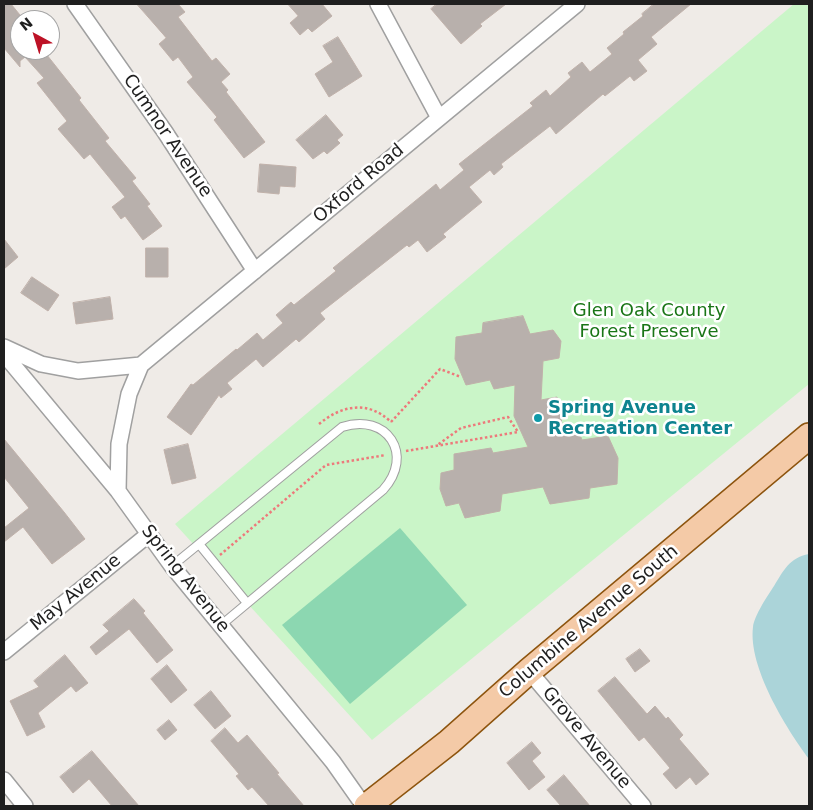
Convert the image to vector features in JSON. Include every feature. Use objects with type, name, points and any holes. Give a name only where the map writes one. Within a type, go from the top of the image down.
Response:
[{"type":"main road","name":"Columbine Avenue South","points":[[366,806],[449,742],[529,671],[809,436]]},
{"type":"street","name":"Cumnor Avenue","points":[[75,4],[148,107],[256,271]]},
{"type":"street","points":[[378,4],[439,118]]},
{"type":"street","name":"Oxford Road","points":[[118,491],[121,436],[128,394],[141,365],[577,4]]},
{"type":"street","points":[[4,347],[41,364],[78,371],[141,365]]},
{"type":"street","name":"Spring Avenue","points":[[4,354],[118,491],[172,566],[366,806]]},
{"type":"street","name":"May Avenue","points":[[4,652],[149,534]]},
{"type":"street","name":"Grove Avenue","points":[[529,671],[643,806]]},
{"type":"street","points":[[4,780],[25,806]]},
{"type":"lane","points":[[172,566],[342,427],[354,423],[366,423],[378,427],[388,435],[396,453],[396,470],[392,481],[220,626]]},
{"type":"lane","points":[[200,544],[247,604]]},
{"type":"path","points":[[391,422],[440,369],[461,376]]},
{"type":"path","points":[[213,561],[326,465],[518,432],[508,417],[461,428],[436,446]]},
{"type":"green space","name":"Glen Oak County Forest Preserve","points":[[794,4],[809,4],[809,384],[372,740],[175,524]]},
{"type":"green space","points":[[400,528],[467,605],[350,704],[282,625]]},
{"type":"water","points":[[809,554],[809,759],[780,714],[762,678],[753,643],[753,627],[756,617],[784,570],[796,558]]},
{"type":"building","points":[[4,4],[11,4],[16,10],[10,10],[10,55],[4,48]]},
{"type":"building","points":[[137,4],[178,4],[185,12],[178,17],[212,61],[216,58],[230,74],[221,82],[228,90],[226,92],[265,142],[244,158],[214,120],[217,117],[187,82],[193,77],[178,57],[173,61],[159,44],[166,38]]},
{"type":"building","points":[[288,4],[322,4],[332,16],[312,32],[308,28],[300,35],[290,23],[298,16]]},
{"type":"building","points":[[437,4],[506,4],[480,24],[482,26],[461,44],[431,9]]},
{"type":"building","points":[[654,4],[691,4],[651,37],[657,44],[638,60],[647,71],[634,81],[630,76],[605,96],[603,94],[556,134],[550,126],[501,164],[503,167],[494,175],[490,170],[469,187],[482,202],[443,234],[446,237],[427,252],[418,240],[409,247],[407,245],[320,313],[325,319],[299,342],[296,339],[263,367],[256,359],[227,383],[232,389],[221,398],[219,395],[191,435],[167,417],[191,384],[193,385],[257,333],[263,340],[283,323],[276,315],[291,302],[294,305],[336,271],[333,268],[436,184],[440,190],[464,170],[459,164],[533,106],[530,103],[546,90],[550,96],[571,77],[568,73],[582,62],[590,72],[612,54],[607,48]]},
{"type":"building","points":[[338,37],[362,76],[329,97],[315,74],[333,62],[323,46]]},
{"type":"building","points":[[14,60],[21,60],[20,67]]},
{"type":"building","points":[[28,60],[51,60],[109,138],[105,141],[136,178],[132,181],[150,204],[147,206],[162,226],[143,240],[125,216],[121,219],[112,207],[125,197],[90,154],[84,159],[58,129],[67,121],[37,83],[44,78]]},
{"type":"building","points":[[326,115],[343,135],[337,140],[340,143],[327,154],[324,151],[313,159],[296,140]]},
{"type":"building","points":[[260,164],[296,167],[295,187],[280,186],[279,194],[258,192]]},
{"type":"building","points":[[4,239],[18,257],[4,269]]},
{"type":"building","points":[[146,248],[168,248],[168,277],[146,277]]},
{"type":"building","points":[[32,277],[59,295],[48,311],[21,293]]},
{"type":"building","points":[[110,297],[113,319],[76,324],[73,303]]},
{"type":"building","name":"Spring Avenue Recreation Center","points":[[523,316],[530,334],[553,330],[561,341],[559,358],[543,361],[541,400],[557,397],[564,435],[579,432],[582,440],[608,436],[618,458],[617,484],[590,488],[589,498],[550,504],[543,487],[502,494],[500,511],[465,518],[459,503],[446,506],[440,489],[441,473],[454,470],[454,454],[491,448],[493,453],[528,447],[514,416],[515,385],[494,389],[490,380],[466,385],[455,359],[456,337],[482,333],[483,323]]},
{"type":"building","points":[[4,439],[85,539],[52,564],[23,527],[4,542],[4,528],[29,508],[4,477]]},
{"type":"building","points":[[188,444],[196,478],[172,484],[164,450]]},
{"type":"building","points":[[134,599],[173,650],[157,663],[129,629],[96,655],[90,647],[109,631],[103,625]]},
{"type":"building","points":[[640,649],[650,661],[635,672],[626,659]]},
{"type":"building","points":[[65,655],[88,683],[76,692],[71,686],[38,713],[45,727],[27,736],[10,701],[39,687],[34,681]]},
{"type":"building","points":[[167,665],[187,690],[171,703],[151,679]]},
{"type":"building","points":[[615,677],[647,714],[655,706],[666,719],[668,717],[683,735],[679,739],[709,774],[696,785],[690,777],[676,789],[663,774],[670,768],[644,737],[639,741],[598,691]]},
{"type":"building","points":[[211,691],[231,716],[215,729],[194,705]]},
{"type":"building","points":[[169,720],[177,730],[165,740],[157,730]]},
{"type":"building","points":[[225,728],[238,743],[247,735],[304,806],[269,806],[252,787],[248,790],[236,776],[239,774],[211,741]]},
{"type":"building","points":[[532,742],[541,753],[532,761],[545,777],[529,790],[507,763]]},
{"type":"building","points":[[92,751],[139,806],[112,806],[89,779],[73,793],[60,777]]},
{"type":"building","points":[[564,775],[590,806],[561,806],[547,790]]},
{"type":"place","name":"Spring Avenue Recreation Center","points":[[538,418]]}]
